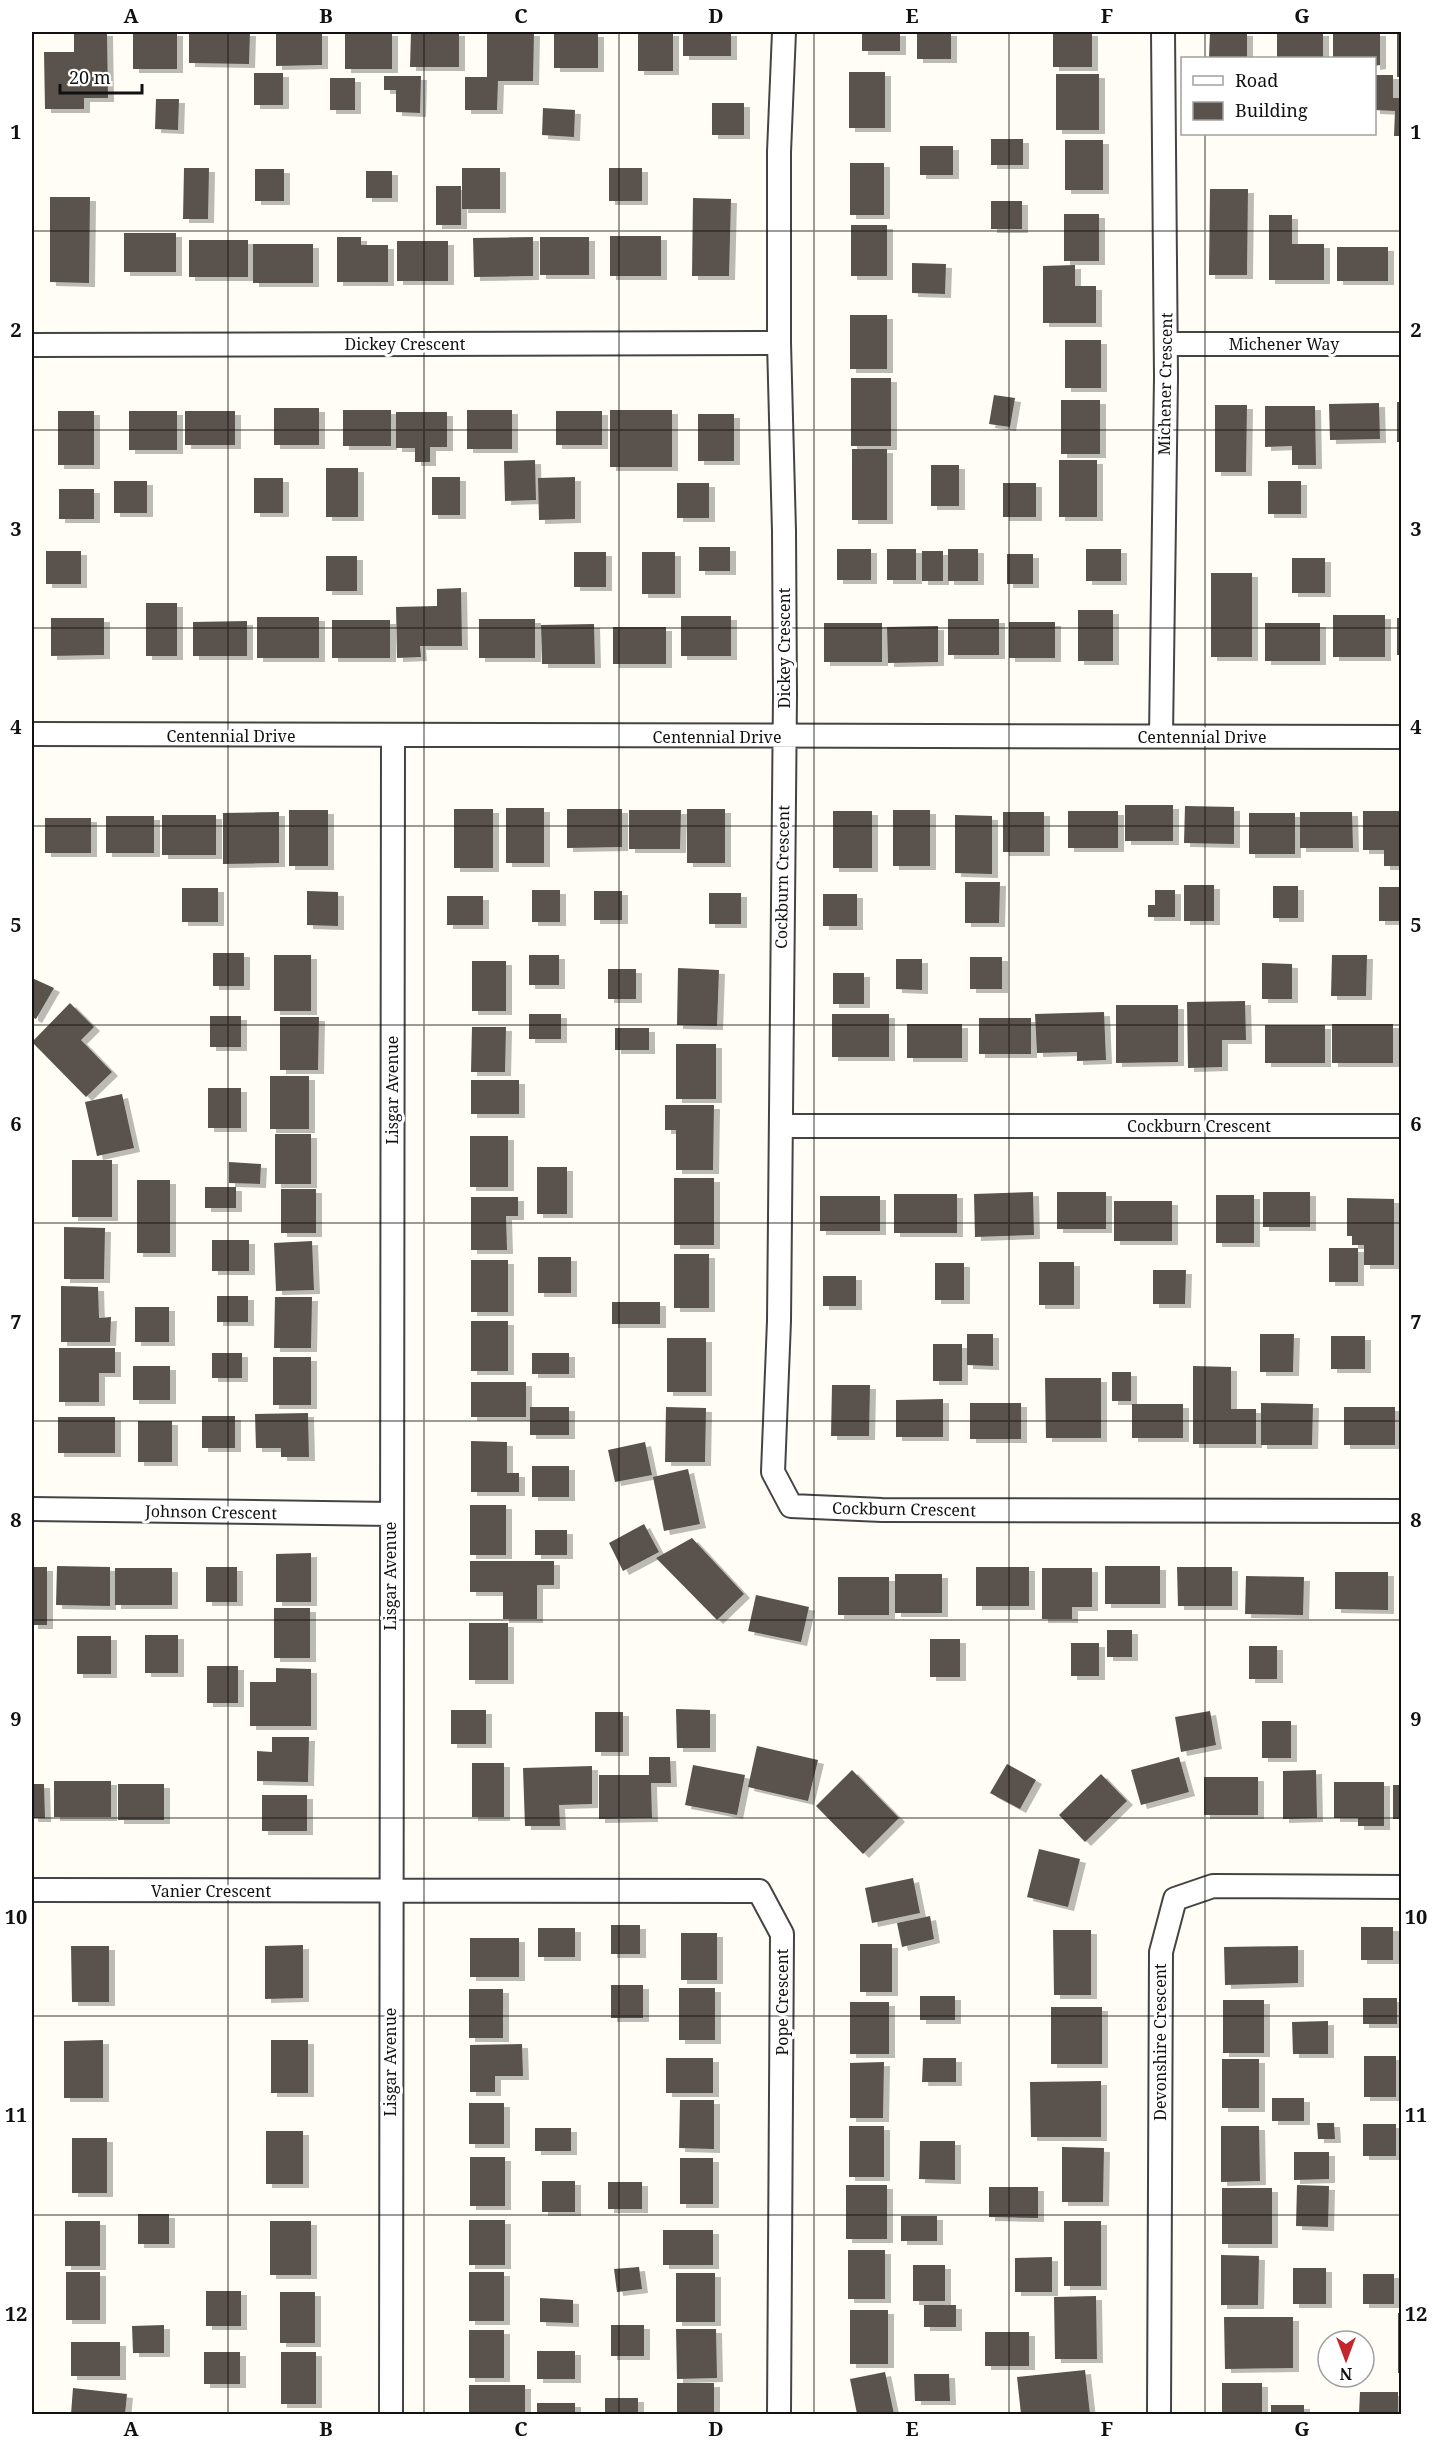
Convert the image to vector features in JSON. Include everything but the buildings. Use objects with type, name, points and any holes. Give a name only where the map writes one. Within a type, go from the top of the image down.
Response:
[{"type":"street","name":"Dickey Crescent","points":[[783,737],[784,531],[779,343],[779,152],[784,32]]},
{"type":"street","name":"Michener Crescent","points":[[1161,736],[1166,344],[1162,32]]},
{"type":"street","name":"Dickey Crescent","points":[[32,345],[779,343]]},
{"type":"street","name":"Michener Way","points":[[1166,344],[1401,344]]},
{"type":"street","name":"Centennial Drive","points":[[32,734],[1401,737]]},
{"type":"street","name":"Lisgar Avenue","points":[[391,2415],[393,736]]},
{"type":"street","name":"Cockburn Crescent","points":[[783,737],[779,1321],[773,1472],[791,1506],[882,1510],[1401,1511]]},
{"type":"street","name":"Cockburn Crescent","points":[[781,1126],[1401,1126]]},
{"type":"street","name":"Johnson Crescent","points":[[32,1509],[391,1514]]},
{"type":"street","name":"Devonshire Crescent","points":[[1159,2415],[1161,1952],[1175,1899],[1214,1886],[1401,1887]]},
{"type":"street","name":"Vanier Crescent","points":[[32,1890],[390,1892]]},
{"type":"street","name":"Pope Crescent","points":[[390,1892],[759,1891],[782,1934],[779,2415]]}]
